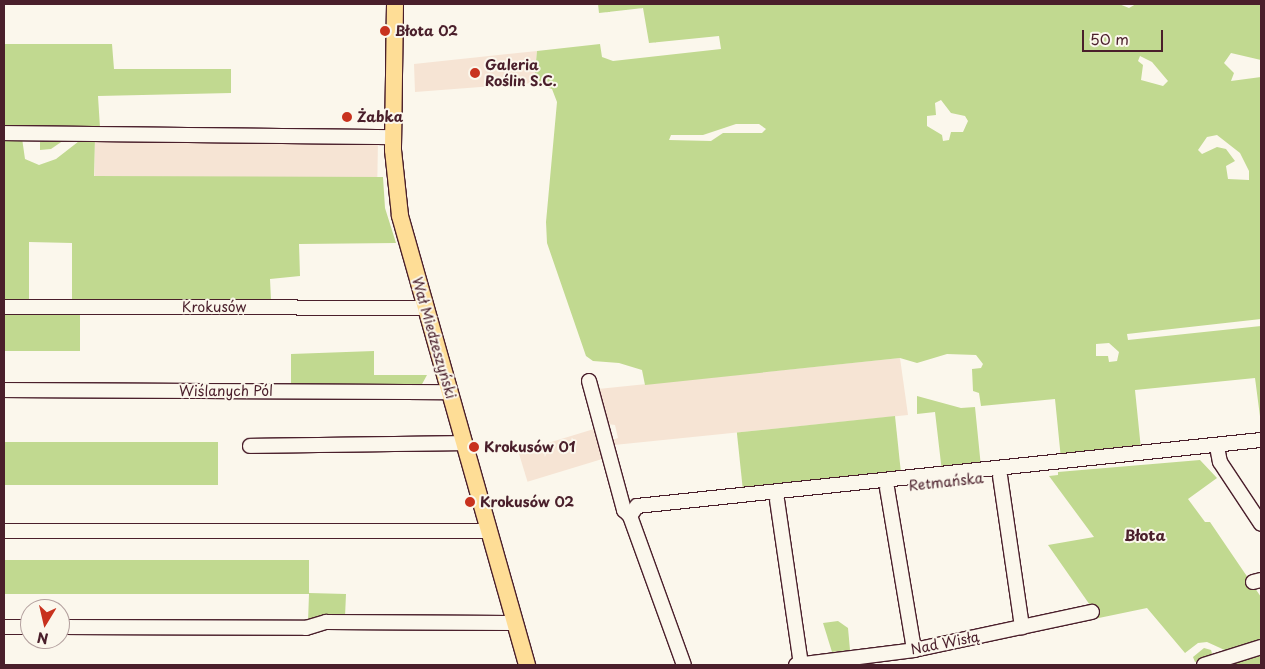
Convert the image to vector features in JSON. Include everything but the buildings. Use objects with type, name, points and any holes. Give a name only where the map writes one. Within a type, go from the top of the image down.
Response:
[{"type":"main road","name":"Wał Miedzeszyński","points":[[395,4],[393,137],[398,206],[513,623],[527,665]]},
{"type":"street","points":[[4,134],[393,137]]},
{"type":"street","name":"Krokusów","points":[[4,307],[425,308]]},
{"type":"street","points":[[589,381],[624,510],[630,516],[684,665]]},
{"type":"street","name":"Wiślanych Pól","points":[[4,390],[449,392]]},
{"type":"street","points":[[630,516],[637,506],[1261,440]]},
{"type":"street","points":[[250,446],[463,444]]},
{"type":"street","name":"Retmańska","points":[[630,516],[1261,448]]},
{"type":"street","points":[[1218,452],[1220,462],[1261,524]]},
{"type":"street","points":[[1000,476],[1022,627]]},
{"type":"street","points":[[887,488],[914,650]]},
{"type":"street","points":[[777,500],[800,665]]},
{"type":"street","points":[[4,531],[488,531]]},
{"type":"street","name":"Nad Wisłą","points":[[796,665],[914,650],[1092,612]]},
{"type":"street","points":[[70,627],[306,628],[326,622],[513,623]]},
{"type":"street","points":[[4,627],[20,627]]},
{"type":"street","points":[[1204,665],[1261,647]]},
{"type":"shaded area","name":"Galeria Roślin S.C.","points":[[537,51],[534,83],[415,92],[414,64]]},
{"type":"shaded area","points":[[95,138],[378,143],[377,181],[94,176]]},
{"type":"shaded area","points":[[900,358],[908,415],[782,428],[614,445],[612,440],[618,438],[615,425],[607,424],[598,389]]},
{"type":"shaded area","points":[[594,429],[603,459],[528,482],[518,452]]},
{"type":"green space","points":[[598,4],[1119,4],[1129,8],[1136,4],[1261,4],[1261,60],[1231,53],[1224,63],[1234,73],[1231,81],[1261,77],[1261,319],[1127,334],[1128,340],[1261,326],[1261,424],[1255,378],[1135,390],[1141,449],[1061,459],[1055,399],[981,406],[979,393],[973,391],[972,369],[981,368],[983,364],[976,355],[947,354],[917,363],[900,358],[645,385],[642,370],[619,363],[593,361],[586,356],[547,243],[546,222],[557,102],[552,89],[534,83],[537,51],[600,44],[602,57],[613,61],[721,49],[719,36],[649,43],[643,8],[599,13]],"holes":[[[1140,56],[1152,62],[1168,81],[1163,86],[1141,80],[1143,65],[1138,61]],[[941,100],[951,113],[965,116],[968,121],[963,132],[951,132],[949,140],[943,141],[942,135],[927,126],[927,116],[936,115],[935,103]],[[736,124],[759,124],[766,129],[762,133],[723,133],[711,141],[669,140],[671,135],[703,135]],[[1217,135],[1240,153],[1249,171],[1249,180],[1228,179],[1226,166],[1235,161],[1226,149],[1217,147],[1202,154],[1198,150],[1207,137]],[[1109,343],[1119,352],[1117,361],[1109,362],[1108,356],[1096,356],[1096,344]]]},
{"type":"green space","points":[[4,44],[112,44],[114,69],[231,69],[231,93],[98,96],[100,128],[4,127]]},
{"type":"green space","points":[[4,138],[22,138],[25,159],[39,165],[56,159],[83,138],[95,138],[94,176],[383,177],[385,208],[396,243],[299,244],[300,276],[270,279],[271,300],[298,299],[299,304],[72,305],[72,243],[29,242],[29,305],[4,305]]},
{"type":"green space","points":[[52,138],[67,138],[51,149],[40,150],[40,142]]},
{"type":"green space","points":[[4,312],[80,312],[80,351],[4,351]]},
{"type":"green space","points":[[374,351],[374,375],[427,375],[421,386],[291,386],[291,354]]},
{"type":"green space","points":[[917,396],[961,408],[975,407],[981,467],[942,472],[935,412],[917,414]]},
{"type":"green space","points":[[895,416],[901,476],[743,492],[737,433]]},
{"type":"green space","points":[[4,442],[218,442],[218,485],[4,485]]},
{"type":"green space","points":[[1200,460],[1217,478],[1188,499],[1205,522],[1210,522],[1261,597],[1261,640],[1229,652],[1207,642],[1198,643],[1185,653],[1147,608],[1094,619],[1092,608],[1048,545],[1094,537],[1049,476],[1058,475],[1058,472]]},
{"type":"green space","points":[[4,560],[309,560],[309,593],[346,594],[345,617],[308,622],[309,594],[4,594]]},
{"type":"green space","points":[[838,621],[848,628],[850,650],[832,652],[823,623]]},
{"type":"green space","points":[[1204,648],[1211,650],[1213,657],[1195,662],[1193,657]]},
{"type":"green space","points":[[1261,652],[1261,665],[1225,665]]},
{"type":"place","name":"Błota 02","points":[[385,31]]},
{"type":"place","name":"Galeria Roślin S.C.","points":[[475,73]]},
{"type":"place","name":"Żabka","points":[[347,117]]},
{"type":"place","name":"Krokusów 01","points":[[474,447]]},
{"type":"place","name":"Krokusów 02","points":[[470,502]]},
{"type":"district","name":"Błota","points":[[1145,535]]}]
